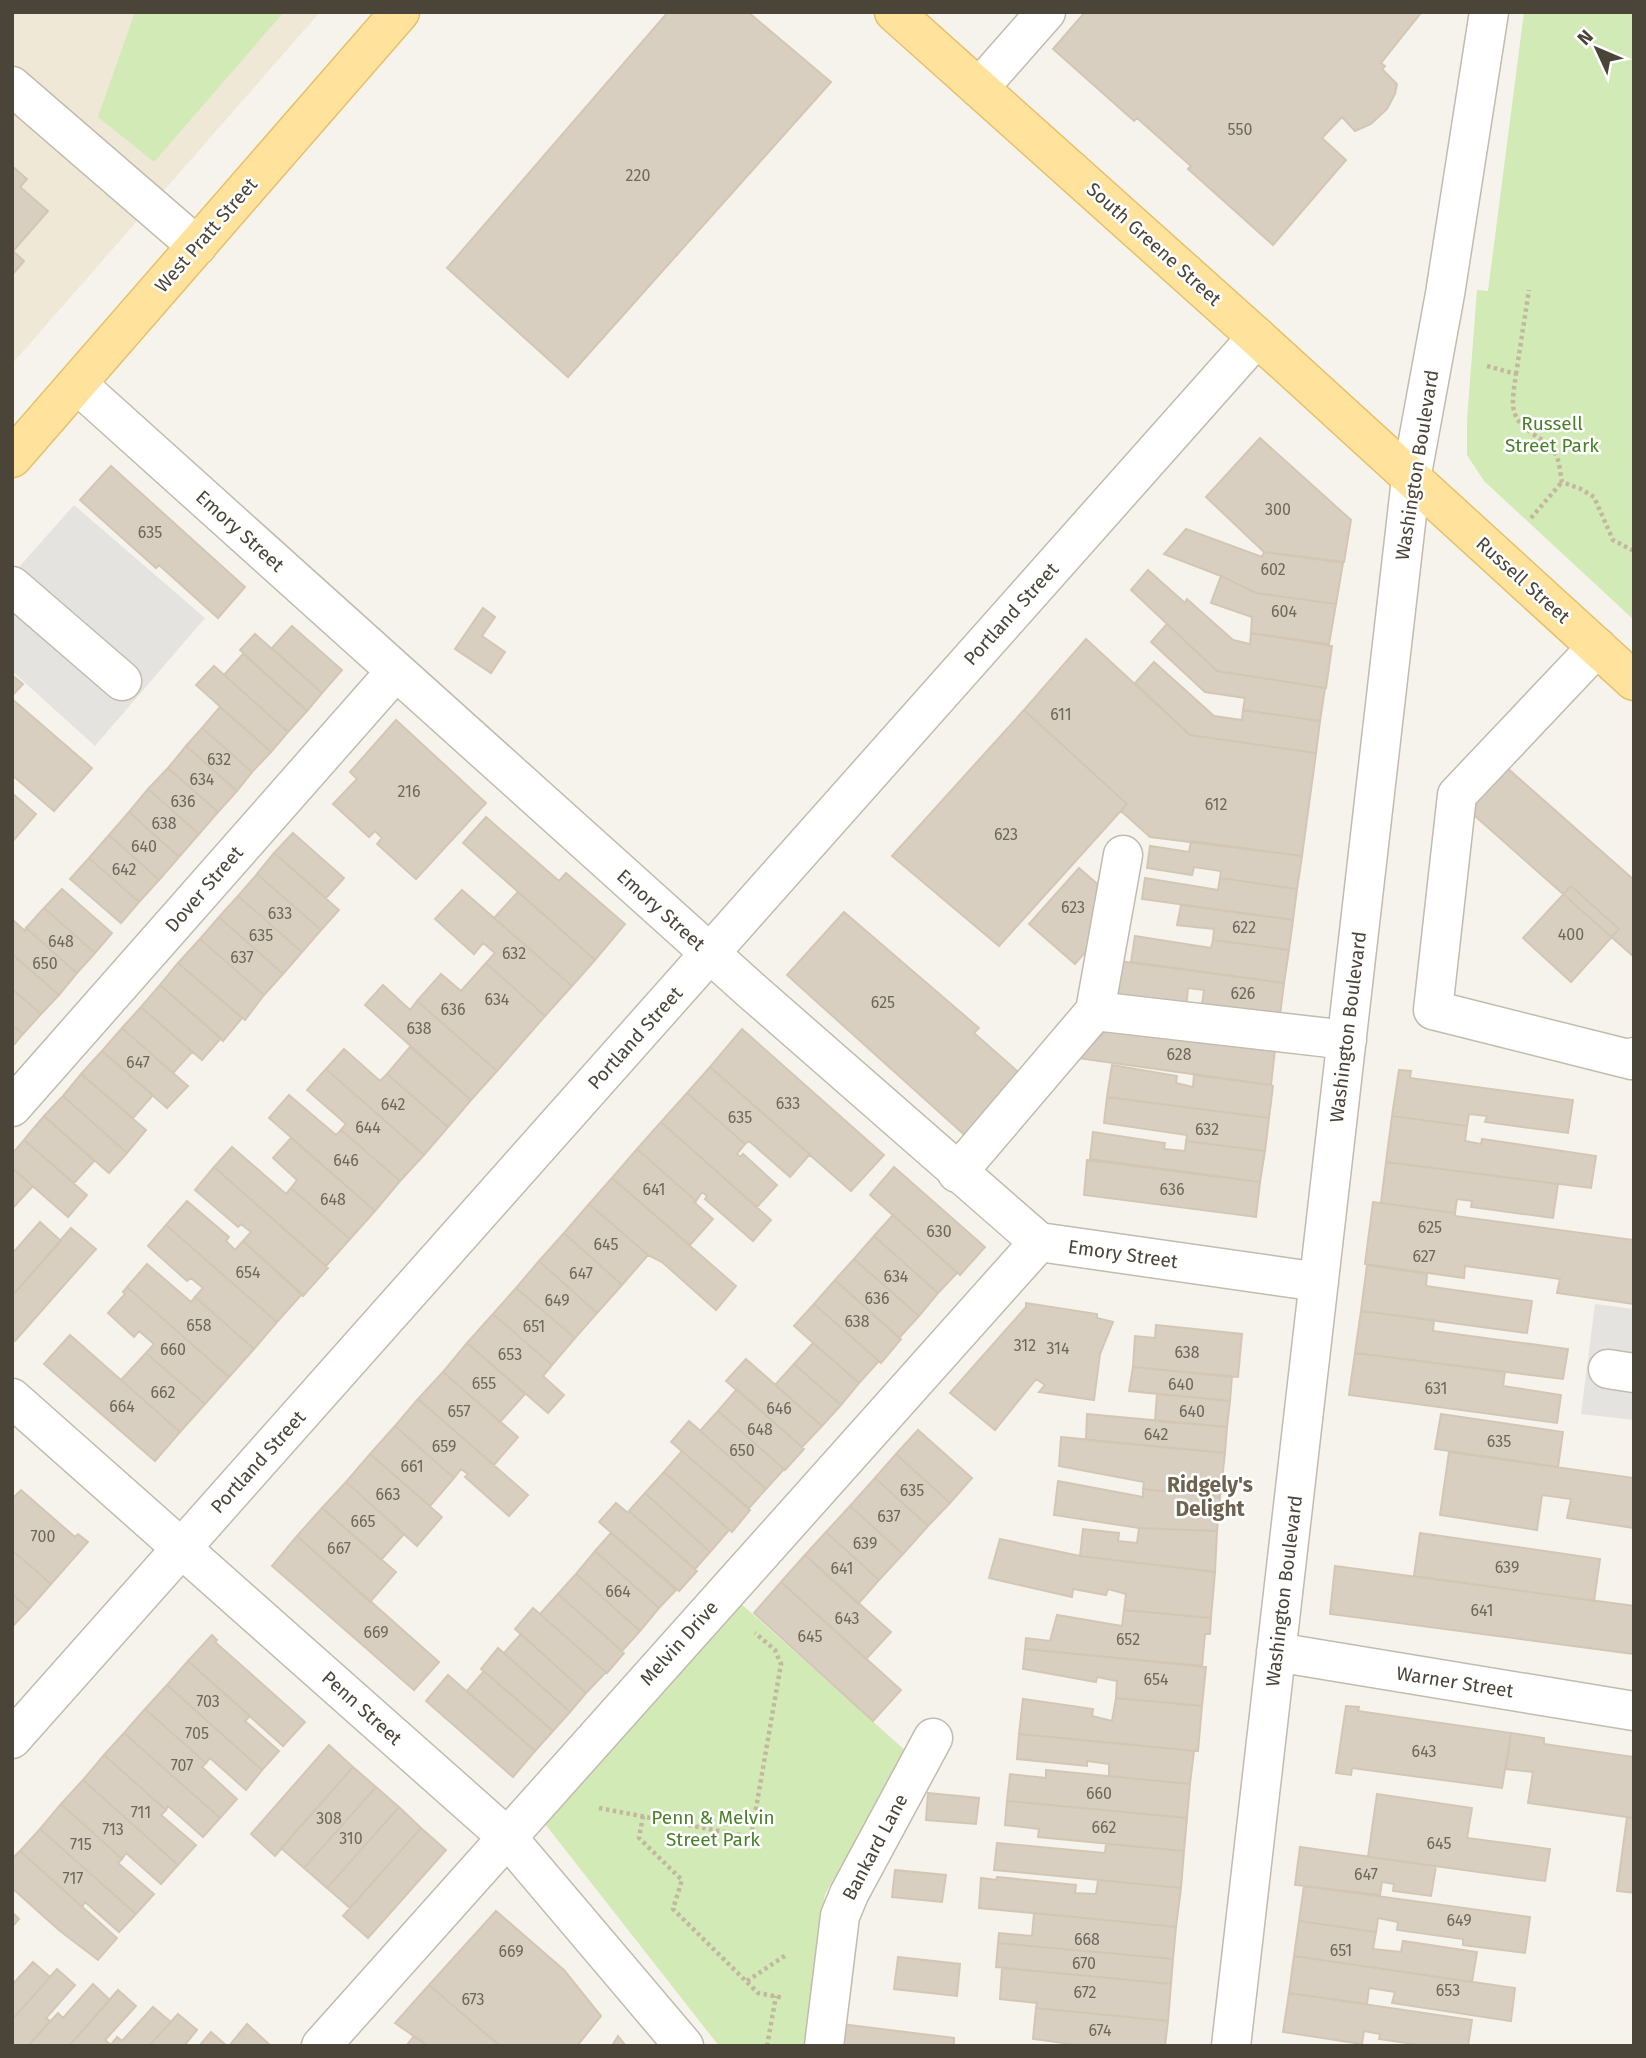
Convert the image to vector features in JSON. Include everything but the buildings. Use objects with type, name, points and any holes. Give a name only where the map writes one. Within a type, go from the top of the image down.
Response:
[{"type":"main road","name":"West Pratt Street","points":[[12,458],[400,12]]},
{"type":"main road","name":"South Greene Street","points":[[894,12],[1257,337],[1411,479]]},
{"type":"main road","name":"Russell Street","points":[[1411,479],[1634,681]]},
{"type":"street","points":[[979,88],[1046,12]]},
{"type":"street","name":"Washington Boulevard","points":[[1231,2046],[1411,479],[1445,294],[1489,12]]},
{"type":"street","points":[[12,86],[197,246]]},
{"type":"street","name":"Portland Street","points":[[12,1739],[1257,337]]},
{"type":"street","name":"Emory Street","points":[[77,384],[710,953],[1039,1242],[1320,1282]]},
{"type":"street","points":[[12,586],[122,681]]},
{"type":"street","points":[[1597,648],[1457,795],[1433,1010],[1632,1060],[1634,1057]]},
{"type":"street","name":"Dover Street","points":[[12,1107],[396,671]]},
{"type":"street","points":[[957,1172],[1095,1011],[1123,855]]},
{"type":"street","points":[[1095,1011],[1347,1040]]},
{"type":"street","name":"Melvin Drive","points":[[321,2046],[1039,1242]]},
{"type":"street","name":"Penn Street","points":[[12,1398],[506,1836],[684,2046]]},
{"type":"street","name":"Warner Street","points":[[1276,1652],[1634,1711]]},
{"type":"street","name":"Bankard Lane","points":[[824,2046],[840,1916],[849,1894],[933,1738]]},
{"type":"path","points":[[1529,290],[1513,405],[1516,418],[1525,429],[1551,447],[1558,459],[1562,482]]},
{"type":"path","points":[[1487,366],[1516,374]]},
{"type":"path","points":[[1531,518],[1562,482]]},
{"type":"path","points":[[1562,482],[1594,497],[1613,540],[1634,551]]},
{"type":"path","points":[[593,1807],[751,1837],[781,1664],[775,1650],[750,1628]]},
{"type":"path","points":[[643,1816],[639,1838],[682,1880],[673,1909],[758,1993],[795,2000]]},
{"type":"path","points":[[747,1981],[793,1951]]},
{"type":"path","points":[[767,2046],[776,1996]]},
{"type":"shaded area","points":[[12,12],[320,12],[12,364]]},
{"type":"shaded area","points":[[74,505],[205,618],[95,746],[12,671],[12,575]]},
{"type":"shaded area","points":[[1595,1304],[1634,1309],[1634,1420],[1581,1414]]},
{"type":"green space","points":[[135,12],[284,12],[154,162],[98,117]]},
{"type":"green space","name":"Russell Street Park","points":[[1524,12],[1634,12],[1634,620],[1484,481],[1467,455],[1467,420],[1477,290],[1488,291]]},
{"type":"green space","name":"Penn & Melvin Street Park","points":[[738,1601],[907,1752],[825,1894],[804,2046],[719,2046],[545,1824]]},
{"type":"district","name":"Ridgely's Delight","points":[[1210,1497]]}]
